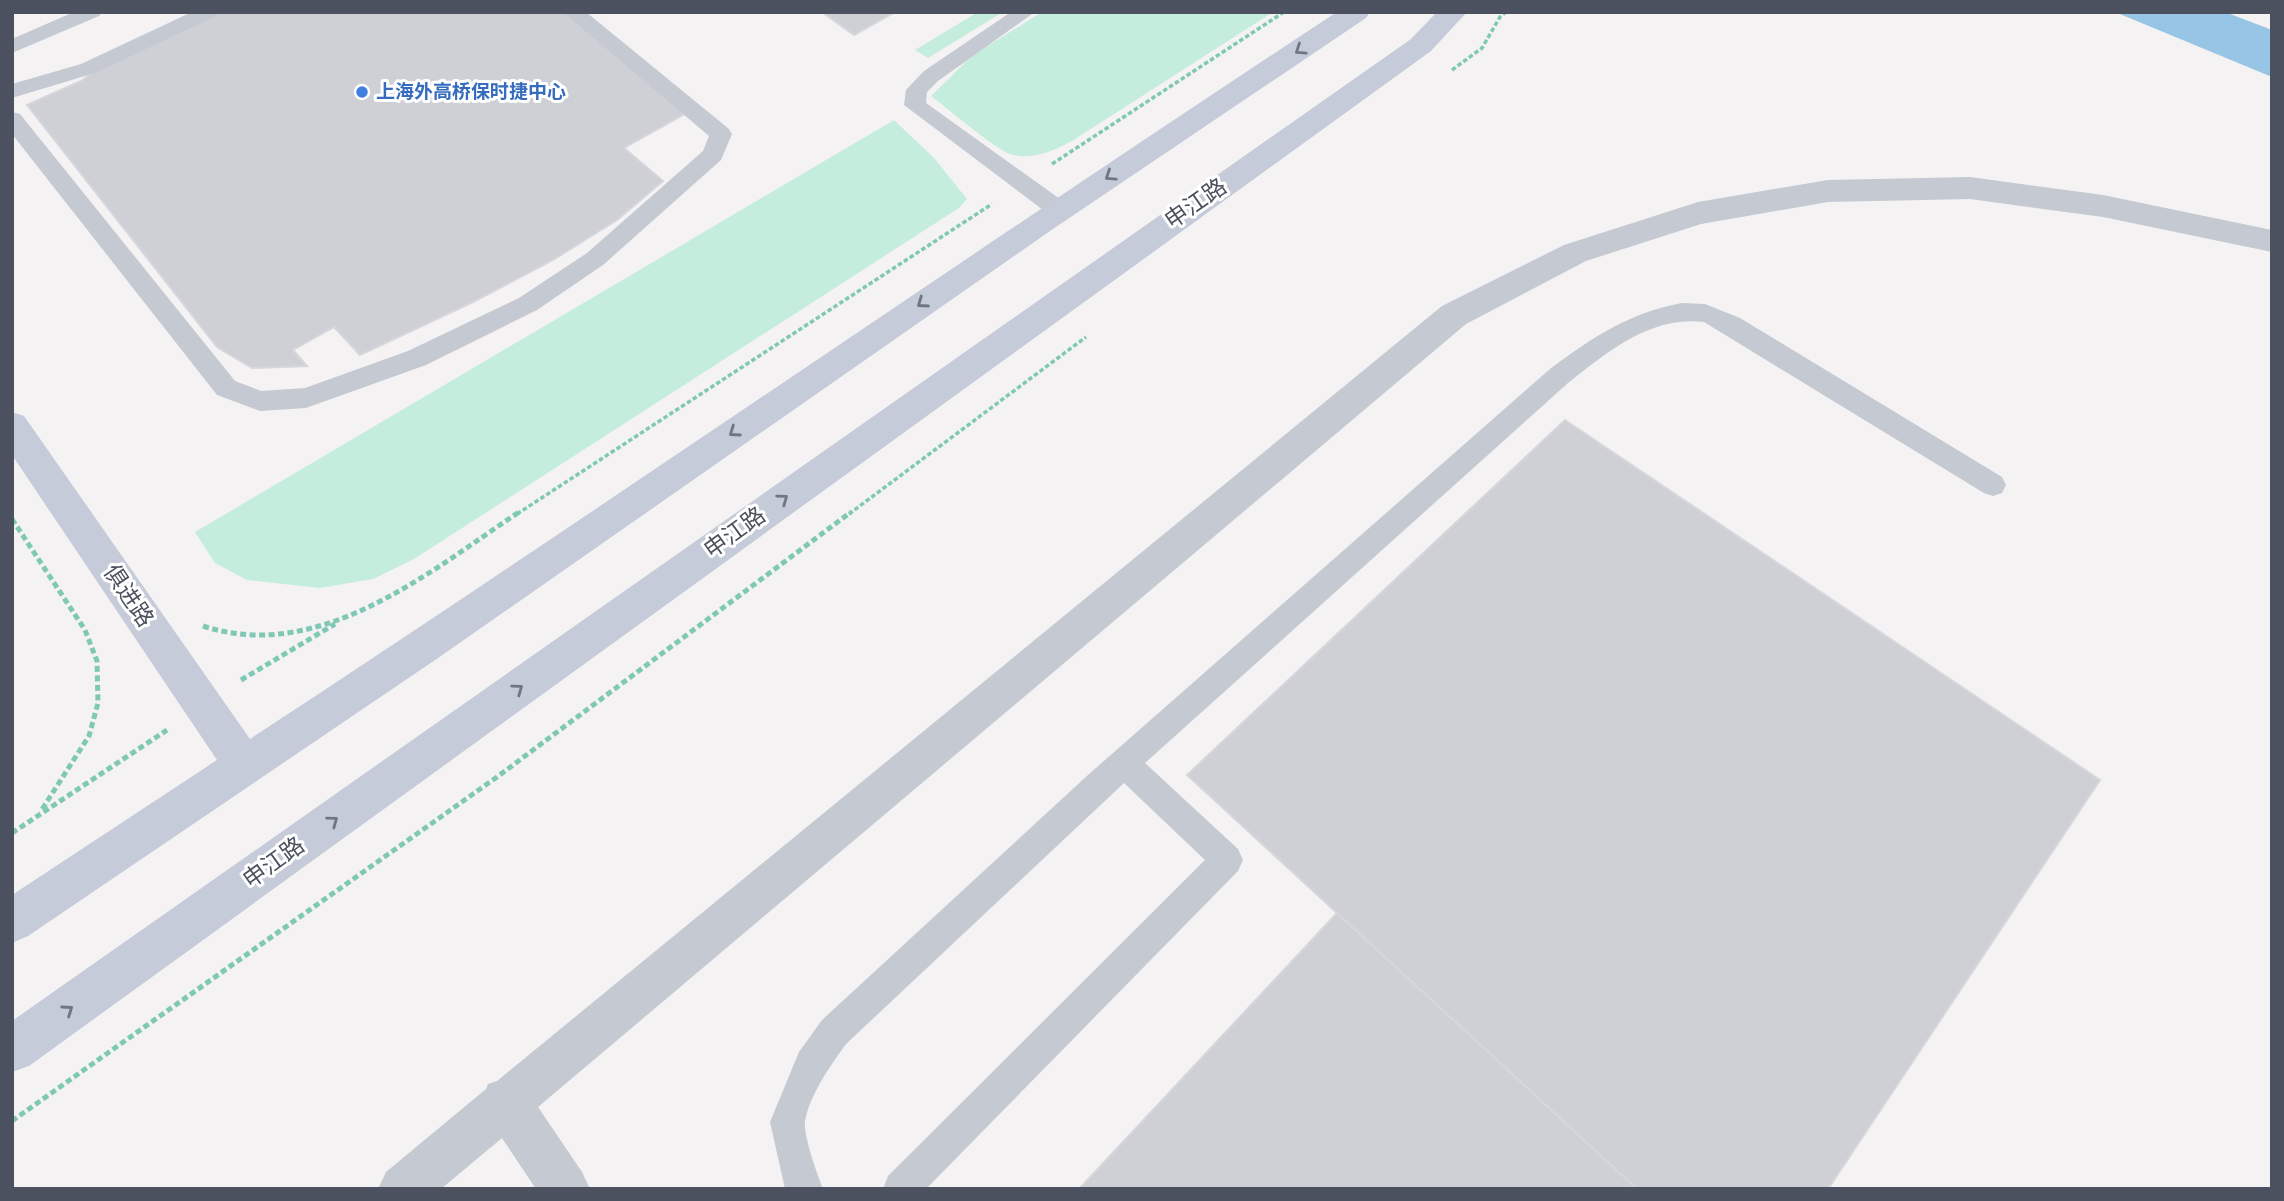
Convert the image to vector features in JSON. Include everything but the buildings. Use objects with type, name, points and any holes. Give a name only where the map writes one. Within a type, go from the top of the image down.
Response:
[{"type":"main road","points":[[12,921],[245,766],[1059,210],[1356,12]]},
{"type":"main road","name":"申江路","points":[[12,1049],[1421,45],[1453,12]]},
{"type":"main road","name":"俱进路","points":[[12,426],[245,766]]},
{"type":"street","points":[[403,1189],[505,1101],[1454,315],[1575,253],[1698,213],[1828,191],[1970,188],[2103,206],[2272,241]]},
{"type":"street","points":[[505,1101],[565,1189]]},
{"type":"lane","points":[[12,47],[92,12]]},
{"type":"lane","points":[[12,91],[37,87],[93,65],[209,12]]},
{"type":"lane","points":[[12,120],[226,388],[260,401],[306,398],[417,358],[528,304],[595,259],[713,155],[721,134],[573,12]]},
{"type":"lane","points":[[1025,12],[931,76],[917,90],[915,105],[1059,210]]},
{"type":"lane","points":[[805,1189],[801,1184],[787,1122],[811,1064],[834,1031],[1124,764],[1559,376],[1609,337],[1667,314],[1702,312],[1731,324],[1993,485]]},
{"type":"lane","points":[[901,1189],[1227,860],[1124,764]]},
{"type":"path","points":[[197,623],[215,631],[253,637],[308,630],[372,605],[416,580],[1284,12]]},
{"type":"path","points":[[1448,73],[1482,48],[1500,17],[1506,12]]},
{"type":"path","points":[[12,1121],[497,777],[1090,334]]},
{"type":"path","points":[[12,519],[85,630],[97,661],[98,703],[89,736],[46,807],[20,827]]},
{"type":"green space","points":[[978,12],[1003,12],[928,58],[915,50]]},
{"type":"green space","points":[[1042,12],[1273,12],[1072,141],[1042,154],[1018,156],[994,145],[931,96],[973,55]]},
{"type":"green space","points":[[894,120],[934,158],[967,199],[959,208],[414,559],[373,579],[320,588],[247,580],[215,563],[195,532]]},
{"type":"water","points":[[2115,12],[2225,12],[2272,30],[2272,77]]},
{"type":"place","name":"上海外高桥保时捷中心","points":[[362,92]]}]
